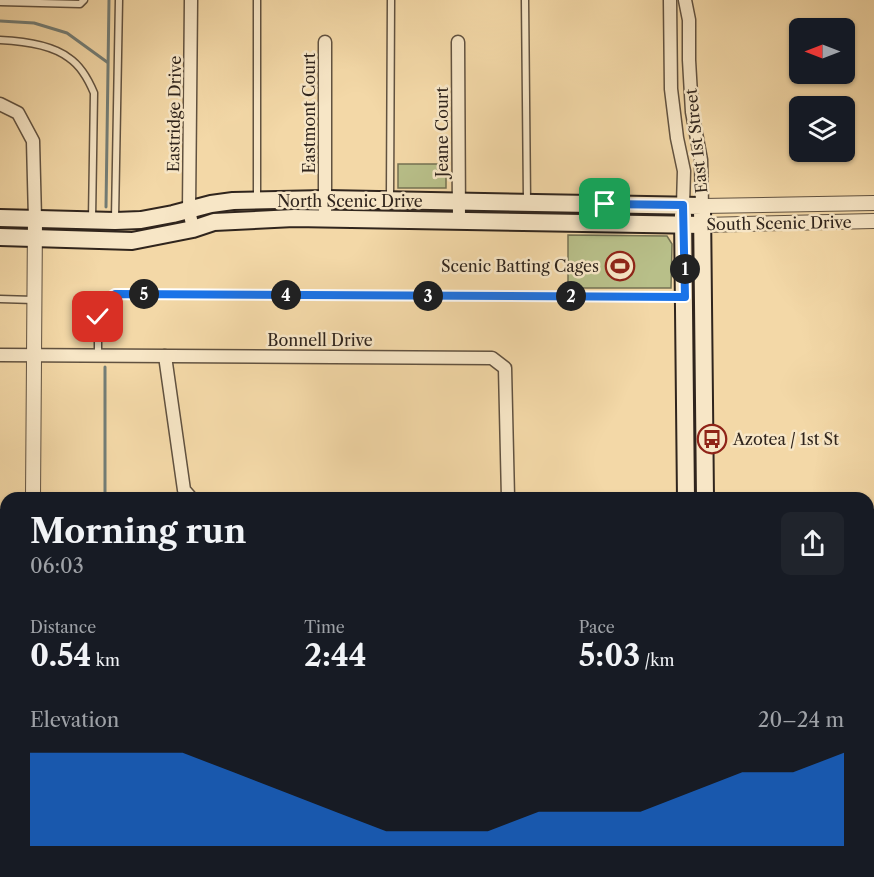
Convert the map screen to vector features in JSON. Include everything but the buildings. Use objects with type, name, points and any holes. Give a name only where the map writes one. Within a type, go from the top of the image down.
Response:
[{"type":"main road","name":"North Scenic Drive","points":[[0,218],[141,220],[233,201],[326,200],[702,206]]},
{"type":"main road","name":"East 1st Street","points":[[683,205],[686,492]]},
{"type":"main road","name":"East 1st Street","points":[[702,206],[705,492]]},
{"type":"main road","name":"North Scenic Drive","points":[[0,237],[132,241],[193,229],[214,222],[294,218],[683,224]]},
{"type":"main road","name":"South Scenic Drive","points":[[683,224],[703,225]]},
{"type":"street","name":"Eastridge Drive","points":[[191,0],[189,210],[193,229]]},
{"type":"street","name":"East 1st Street","points":[[670,0],[672,89],[677,138],[684,171],[683,205]]},
{"type":"street","name":"East 1st Street","points":[[686,0],[689,20],[692,112],[701,160],[702,206]]},
{"type":"street","name":"Eastmont Court","points":[[325,42],[325,219]]},
{"type":"street","name":"Jeane Court","points":[[458,42],[459,221]]},
{"type":"street","points":[[0,104],[18,112],[33,141],[35,219],[33,492]]},
{"type":"street","name":"South Scenic Drive","points":[[702,206],[874,203]]},
{"type":"street","name":"South Scenic Drive","points":[[703,225],[874,221]]},
{"type":"street","name":"Bonnell Drive","points":[[0,355],[492,358],[506,368],[508,492]]},
{"type":"street","points":[[165,356],[186,492]]},
{"type":"lane","points":[[0,2],[80,4],[84,0]]},
{"type":"lane","points":[[116,221],[118,0]]},
{"type":"lane","points":[[257,0],[257,201]]},
{"type":"lane","points":[[390,201],[391,0]]},
{"type":"lane","points":[[525,0],[526,203]]},
{"type":"lane","points":[[0,40],[16,40],[57,51],[70,58],[88,79],[94,93],[92,221]]},
{"type":"lane","points":[[98,355],[98,317],[103,302],[115,294],[685,297]]},
{"type":"lane","points":[[0,299],[35,300]]},
{"type":"green space","points":[[398,164],[446,164],[446,188],[398,188]]},
{"type":"green space","name":"Scenic Batting Cages","points":[[568,235],[667,236],[672,244],[671,288],[568,288]]},
{"type":"waterway","points":[[106,207],[109,0]]},
{"type":"waterway","points":[[0,21],[34,23],[67,33],[107,62]]},
{"type":"waterway","points":[[105,367],[105,492]]},
{"type":"place","name":"Scenic Batting Cages","points":[[620,266]]},
{"type":"place","name":"Azotea / 1st St","points":[[712,439]]},
{"type":"route","points":[[98,317],[103,302],[115,294],[685,297],[683,205],[605,204]]}]
